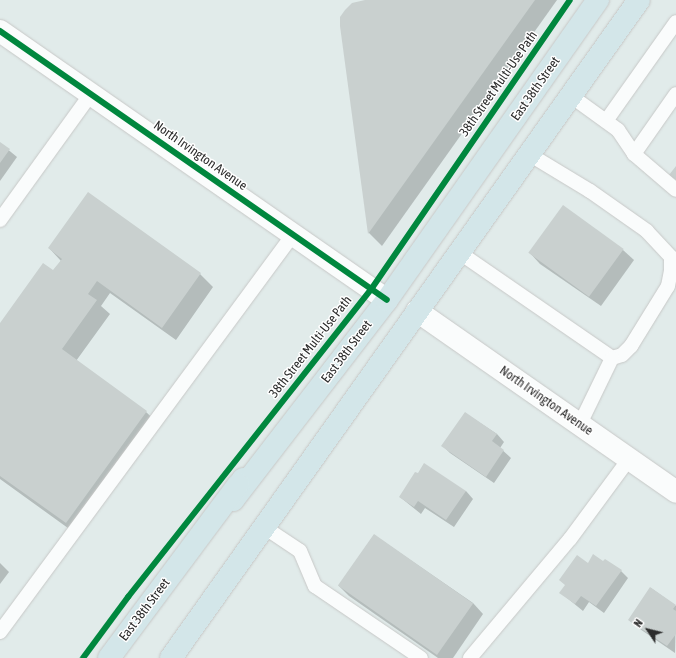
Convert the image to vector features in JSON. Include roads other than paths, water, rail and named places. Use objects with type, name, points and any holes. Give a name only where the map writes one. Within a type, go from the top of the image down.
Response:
[{"type":"main road","name":"East 38th Street","points":[[109,658],[243,480],[233,500],[387,300],[598,0]]},
{"type":"main road","points":[[171,658],[639,0]]},
{"type":"street","name":"North Irvington Avenue","points":[[0,31],[387,300]]},
{"type":"street","name":"North Irvington Avenue","points":[[417,311],[676,492]]},
{"type":"lane","points":[[606,121],[676,22]]},
{"type":"lane","points":[[0,220],[91,94]]},
{"type":"lane","points":[[634,154],[676,94]]},
{"type":"lane","points":[[571,96],[618,130],[634,154],[676,190]]},
{"type":"lane","points":[[529,154],[590,190],[647,231],[671,256],[671,271],[668,286],[631,346],[622,355],[612,358],[580,424]]},
{"type":"lane","points":[[0,632],[293,234]]},
{"type":"lane","points":[[460,252],[612,358]]},
{"type":"lane","points":[[470,658],[570,539],[629,459]]},
{"type":"lane","points":[[264,527],[300,551],[315,586],[421,658]]}]
